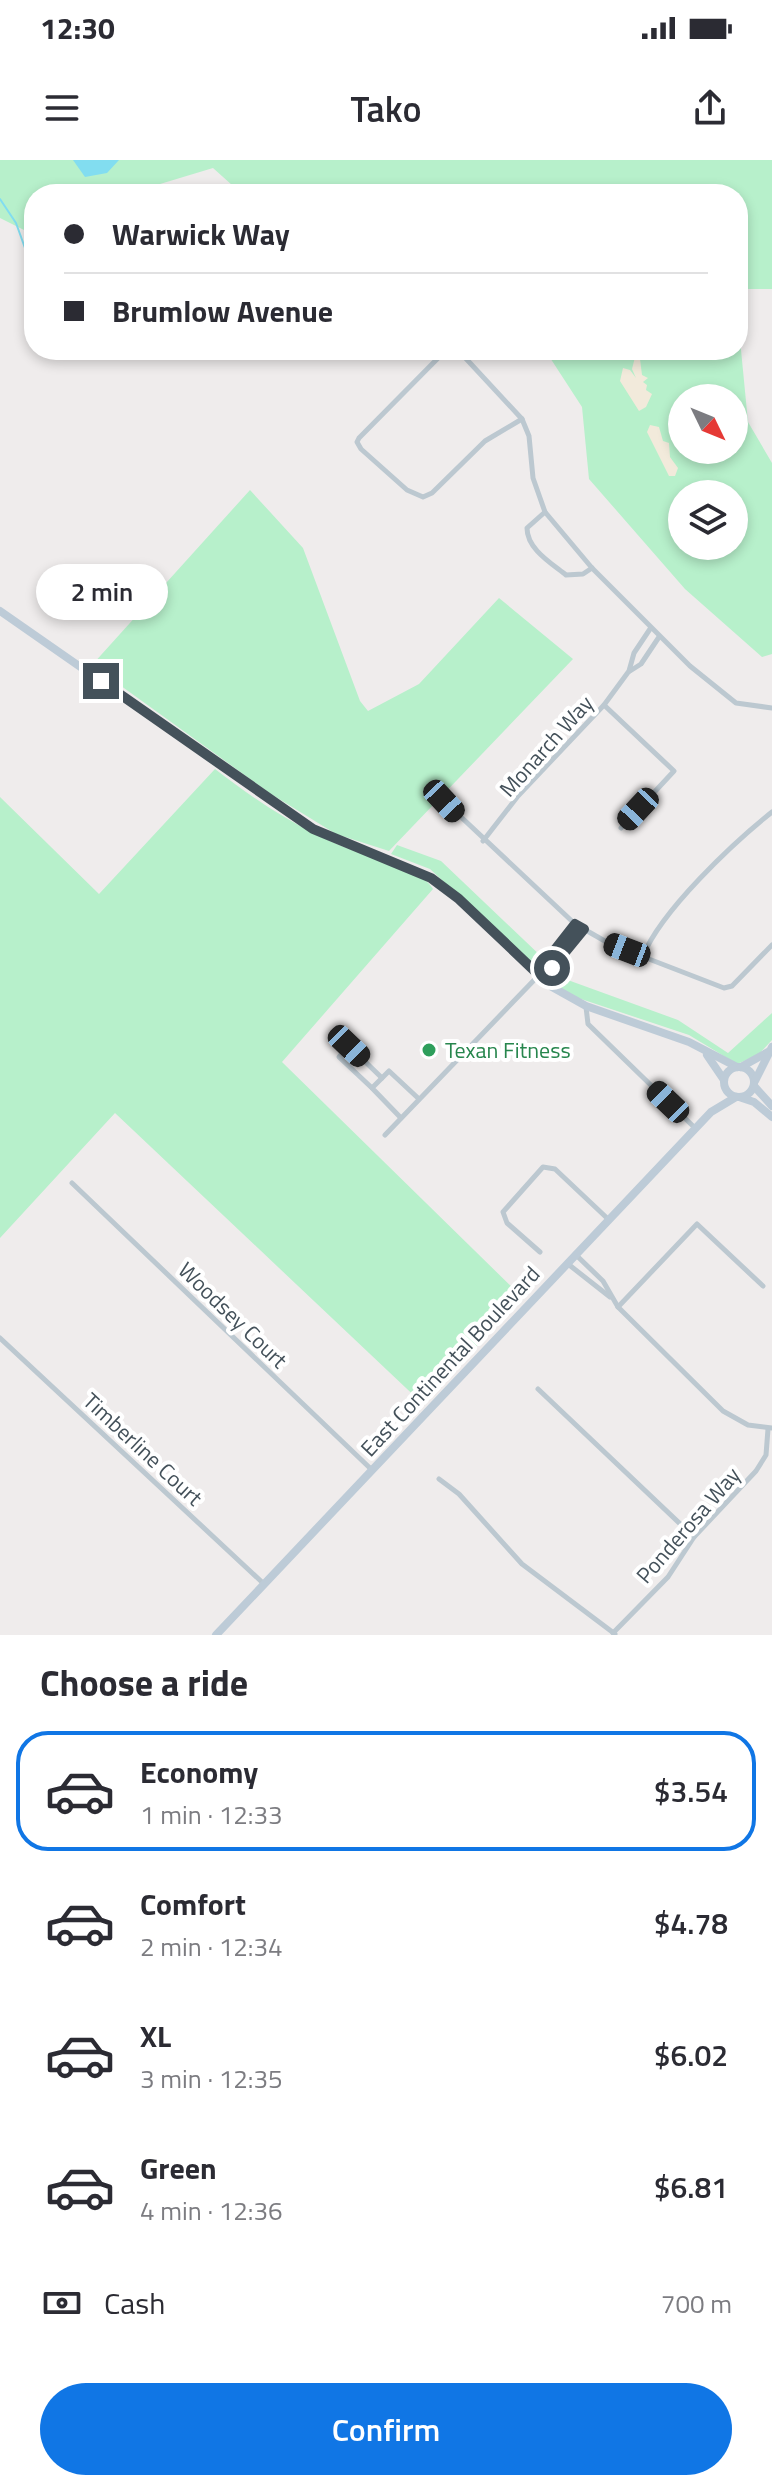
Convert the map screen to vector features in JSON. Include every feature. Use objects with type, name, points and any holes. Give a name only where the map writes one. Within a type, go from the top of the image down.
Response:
[{"type":"main road","points":[[0,611],[313,829],[431,878],[459,899],[552,987],[586,1006],[665,1033],[750,1072],[754,1084],[772,1106]]},
{"type":"main road","points":[[724,1082],[728,1071],[770,1049]]},
{"type":"main road","points":[[739,1098],[754,1084],[770,1049]]},
{"type":"main road","points":[[704,1051],[728,1093],[754,1102],[772,1117]]},
{"type":"main road","name":"East Continental Boulevard","points":[[711,1112],[724,1082]]},
{"type":"main road","name":"East Continental Boulevard","points":[[216,1635],[695,1128],[711,1112],[739,1098]]},
{"type":"street","points":[[436,360],[357,442],[407,490],[423,497],[432,493],[485,441],[522,419]]},
{"type":"street","points":[[467,360],[522,419],[529,436],[533,478],[545,512],[592,568],[650,629],[736,703],[772,708]]},
{"type":"street","points":[[545,512],[527,528],[529,541],[566,575],[583,574],[592,568]]},
{"type":"street","name":"Monarch Way","points":[[483,841],[518,796],[604,705],[629,671],[634,653],[650,629]]},
{"type":"street","name":"Monarch Way","points":[[629,671],[641,664],[659,637]]},
{"type":"street","points":[[604,705],[674,771],[621,828]]},
{"type":"street","points":[[444,801],[483,841],[575,924],[643,956],[728,988],[772,945]]},
{"type":"street","points":[[643,956],[659,926],[740,839],[772,812]]},
{"type":"street","points":[[539,975],[575,924]]},
{"type":"street","points":[[385,1135],[539,975],[556,964],[584,929]]},
{"type":"street","points":[[586,1006],[588,1024],[695,1128]]},
{"type":"street","points":[[382,1078],[349,1046],[339,1057],[401,1118]]},
{"type":"street","points":[[372,1088],[389,1071],[419,1099]]},
{"type":"street","points":[[540,1252],[507,1223],[503,1212],[547,1165],[608,1219]]},
{"type":"street","name":"Woodsey Court","points":[[72,1183],[372,1470]]},
{"type":"street","points":[[618,1307],[697,1224],[763,1286]]},
{"type":"street","points":[[575,1254],[603,1281],[618,1307],[723,1411],[748,1425],[770,1428]]},
{"type":"street","points":[[567,1263],[611,1298]]},
{"type":"street","name":"Timberline Court","points":[[0,1338],[264,1584]]},
{"type":"street","points":[[538,1389],[694,1537]]},
{"type":"street","name":"Ponderosa Way","points":[[615,1634],[668,1577],[694,1537],[762,1463],[770,1428]]},
{"type":"street","points":[[439,1479],[459,1494],[522,1564],[615,1634]]},
{"type":"green space","points":[[0,160],[772,160],[772,289],[748,289],[748,184],[231,184],[213,168],[160,184],[24,184],[24,230],[0,218]]},
{"type":"green space","points":[[551,360],[742,360],[744,384],[668,384],[668,464],[748,464],[748,422],[772,463],[772,654],[762,657],[685,589],[589,479],[582,407]]},
{"type":"green space","points":[[250,490],[303,548],[360,701],[368,711],[419,684],[499,598],[573,659],[389,851],[336,834],[271,794],[92,665]]},
{"type":"green space","points":[[215,769],[291,821],[353,851],[407,869],[422,877],[433,889],[282,1062],[521,1296],[424,1405],[115,1113],[0,1238],[0,797],[99,894]]},
{"type":"green space","points":[[397,845],[441,861],[565,979],[678,1020],[728,1053],[772,1013],[772,1040],[758,1055],[737,1064],[689,1035],[575,997],[555,985],[430,869],[391,854]]},
{"type":"sand","points":[[634,360],[640,360],[642,375],[648,378],[643,382],[652,394],[646,407],[639,411],[620,381],[623,368],[630,370],[636,378],[632,369]]},
{"type":"sand","points":[[650,425],[659,427],[663,441],[668,443],[668,464],[675,464],[678,468],[675,476],[669,476],[647,432]]},
{"type":"water","points":[[73,160],[119,160],[107,173],[85,177]]},
{"type":"waterway","points":[[0,199],[16,223],[24,245]]},
{"type":"place","name":"Texan Fitness","points":[[429,1050]]},
{"type":"route","points":[[101,681],[313,829],[431,878],[459,899],[539,975],[542,966],[575,924],[584,929],[552,968]]}]
